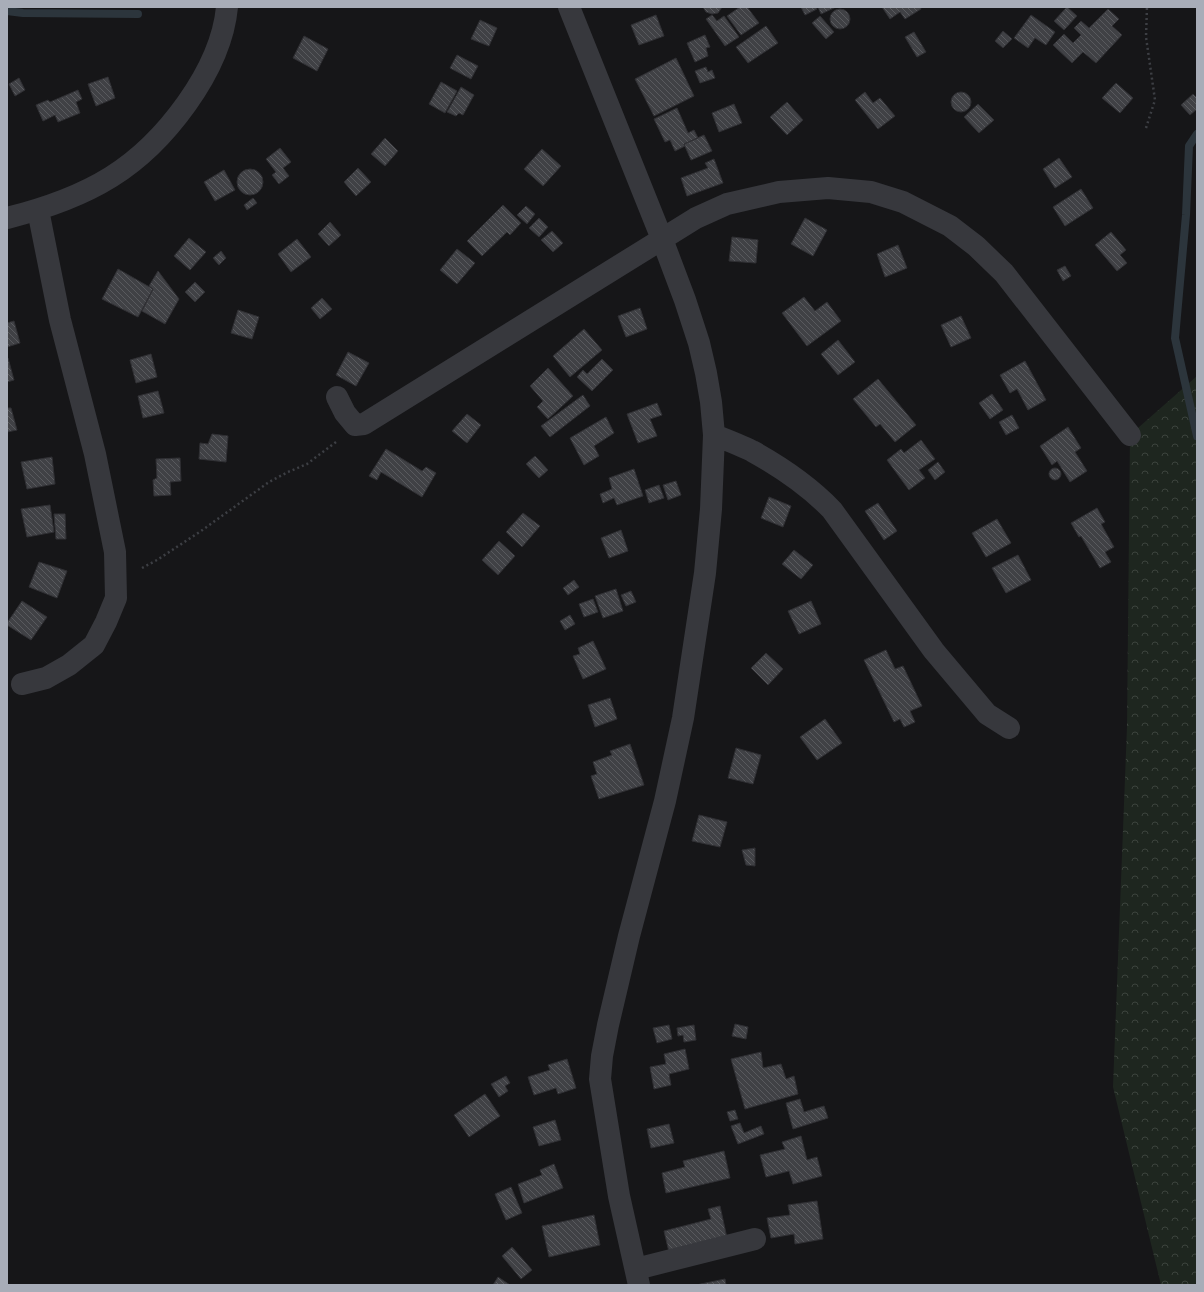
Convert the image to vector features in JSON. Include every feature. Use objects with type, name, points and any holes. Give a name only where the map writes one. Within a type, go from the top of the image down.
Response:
[{"type":"street","points":[[7,218],[38,210],[87,190],[111,178],[128,166],[172,123],[193,95],[207,70],[219,43],[227,7]]},
{"type":"street","points":[[570,7],[685,300],[699,343],[711,402],[714,435],[711,509],[705,566],[683,718],[665,801],[629,936],[608,1025],[602,1056],[600,1079],[619,1196],[638,1277],[755,1239]]},
{"type":"street","points":[[337,397],[344,413],[355,425],[364,424],[696,218],[727,204],[779,192],[828,188],[871,192],[903,202],[950,226],[976,246],[1004,273],[1130,436]]},
{"type":"street","points":[[22,684],[46,678],[69,665],[94,645],[116,598],[116,552],[94,454],[60,320],[38,210]]},
{"type":"street","points":[[714,435],[751,451],[799,481],[822,500],[832,510],[934,651],[987,714],[1009,728]]},
{"type":"path","points":[[1146,128],[1155,100],[1146,37],[1147,7]]},
{"type":"path","points":[[116,573],[141,568],[157,560],[268,482],[307,464],[327,450],[355,425]]},
{"type":"green space","points":[[1197,376],[1197,1285],[1161,1285],[1113,1087],[1127,727],[1130,435]]},
{"type":"building","points":[[703,7],[722,7],[718,13],[712,14],[706,12]]},
{"type":"building","points":[[740,7],[747,7],[759,23],[741,35],[727,16]]},
{"type":"building","points":[[801,7],[816,7],[817,9],[805,15]]},
{"type":"building","points":[[818,7],[836,7],[821,14]]},
{"type":"building","points":[[882,7],[920,7],[921,9],[905,19],[900,12],[890,19]]},
{"type":"building","points":[[1067,7],[1077,16],[1064,30],[1054,21]]},
{"type":"building","points":[[840,9],[847,12],[850,19],[847,26],[840,29],[833,26],[830,19],[833,12]]},
{"type":"building","points":[[1108,9],[1119,19],[1112,26],[1122,35],[1096,63],[1083,52],[1072,63],[1053,45],[1064,34],[1073,43],[1081,35],[1074,28],[1081,21],[1089,28]]},
{"type":"building","points":[[656,15],[664,36],[639,45],[631,25]]},
{"type":"building","points":[[712,15],[717,21],[724,16],[739,37],[725,46],[706,19]]},
{"type":"building","points":[[1031,15],[1055,32],[1046,45],[1035,38],[1028,48],[1014,38]]},
{"type":"building","points":[[820,16],[834,32],[826,39],[812,23]]},
{"type":"building","points":[[480,20],[497,28],[489,46],[471,39]]},
{"type":"building","points":[[766,26],[778,43],[748,63],[736,47]]},
{"type":"building","points":[[1003,31],[1012,39],[1003,48],[995,41]]},
{"type":"building","points":[[914,32],[926,52],[917,57],[905,37]]},
{"type":"building","points":[[705,35],[710,47],[706,48],[708,56],[695,62],[687,43]]},
{"type":"building","points":[[304,36],[328,49],[317,71],[293,58]]},
{"type":"building","points":[[457,55],[478,66],[471,79],[450,68]]},
{"type":"building","points":[[676,58],[694,96],[654,116],[635,79]]},
{"type":"building","points":[[706,67],[708,72],[712,70],[715,78],[700,83],[695,71]]},
{"type":"building","points":[[108,77],[115,98],[96,106],[88,84]]},
{"type":"building","points":[[19,78],[25,90],[15,96],[9,84]]},
{"type":"building","points":[[441,82],[457,91],[445,113],[429,104]]},
{"type":"building","points":[[1116,83],[1133,98],[1120,113],[1102,98]]},
{"type":"building","points":[[461,87],[474,95],[463,115],[459,113],[456,116],[447,112]]},
{"type":"building","points":[[78,90],[82,99],[76,102],[80,113],[58,122],[55,115],[43,121],[36,105],[48,100],[50,102]]},
{"type":"building","points":[[865,92],[873,103],[880,98],[895,116],[878,129],[855,100]]},
{"type":"building","points":[[961,92],[968,95],[971,102],[968,109],[961,112],[954,109],[951,102],[954,95]]},
{"type":"building","points":[[1193,94],[1197,98],[1197,109],[1190,115],[1181,105]]},
{"type":"building","points":[[787,102],[803,120],[787,135],[770,117]]},
{"type":"building","points":[[734,104],[742,123],[719,132],[712,113]]},
{"type":"building","points":[[978,104],[994,120],[979,133],[964,117]]},
{"type":"building","points":[[677,108],[688,133],[694,130],[698,138],[684,144],[685,146],[675,151],[670,140],[665,142],[654,119]]},
{"type":"building","points":[[704,135],[712,151],[691,160],[684,144]]},
{"type":"building","points":[[385,138],[398,151],[385,166],[371,154]]},
{"type":"building","points":[[280,148],[291,162],[283,168],[289,176],[279,184],[272,175],[276,172],[266,159]]},
{"type":"building","points":[[542,149],[561,166],[543,186],[524,169]]},
{"type":"building","points":[[1059,158],[1072,177],[1055,188],[1043,169]]},
{"type":"building","points":[[714,159],[723,183],[687,196],[681,178],[708,168],[705,163]]},
{"type":"building","points":[[358,168],[371,182],[356,196],[344,182]]},
{"type":"building","points":[[250,169],[259,173],[263,182],[259,191],[250,195],[241,191],[237,182],[241,173]]},
{"type":"building","points":[[224,170],[235,190],[215,201],[204,182]]},
{"type":"building","points":[[1081,189],[1093,208],[1065,226],[1053,207]]},
{"type":"building","points":[[253,198],[257,203],[247,210],[244,205]]},
{"type":"building","points":[[503,205],[521,223],[510,235],[507,232],[482,256],[467,241]]},
{"type":"building","points":[[526,206],[535,214],[527,224],[517,215]]},
{"type":"building","points":[[539,218],[548,227],[539,237],[529,228]]},
{"type":"building","points":[[805,218],[827,230],[813,256],[791,244]]},
{"type":"building","points":[[330,222],[341,235],[329,246],[318,234]]},
{"type":"building","points":[[552,231],[563,243],[553,252],[541,240]]},
{"type":"building","points":[[1111,232],[1126,250],[1120,255],[1127,263],[1117,271],[1095,245]]},
{"type":"building","points":[[732,237],[758,240],[756,263],[729,261]]},
{"type":"building","points":[[189,238],[206,252],[190,270],[174,256]]},
{"type":"building","points":[[297,239],[311,257],[291,272],[278,254]]},
{"type":"building","points":[[898,245],[907,268],[885,277],[877,254]]},
{"type":"building","points":[[457,249],[475,263],[457,284],[440,270]]},
{"type":"building","points":[[221,251],[226,258],[219,265],[213,258]]},
{"type":"building","points":[[1065,266],[1071,276],[1063,281],[1057,270]]},
{"type":"building","points":[[118,269],[153,289],[138,317],[102,299]]},
{"type":"building","points":[[158,271],[179,299],[165,324],[142,311],[153,289],[149,286]]},
{"type":"building","points":[[195,282],[205,292],[195,302],[185,292]]},
{"type":"building","points":[[804,297],[815,311],[827,302],[841,321],[807,346],[782,313]]},
{"type":"building","points":[[322,298],[332,309],[320,319],[311,308]]},
{"type":"building","points":[[640,308],[647,329],[626,337],[618,316]]},
{"type":"building","points":[[238,310],[259,317],[252,339],[231,333]]},
{"type":"building","points":[[961,316],[971,338],[951,347],[941,325]]},
{"type":"building","points":[[14,321],[20,343],[7,347],[7,323]]},
{"type":"building","points":[[584,329],[602,350],[570,377],[553,356]]},
{"type":"building","points":[[838,340],[855,362],[838,375],[821,354]]},
{"type":"building","points":[[348,352],[369,363],[356,386],[336,375]]},
{"type":"building","points":[[151,354],[157,377],[136,383],[130,360]]},
{"type":"building","points":[[7,358],[14,380],[7,382]]},
{"type":"building","points":[[602,359],[613,370],[592,391],[577,377],[583,370],[587,374]]},
{"type":"building","points":[[1025,361],[1046,400],[1028,410],[1017,389],[1010,393],[1000,375]]},
{"type":"building","points":[[548,368],[573,396],[548,419],[537,407],[543,401],[530,386]]},
{"type":"building","points":[[878,379],[916,425],[895,442],[880,424],[876,427],[853,399]]},
{"type":"building","points":[[158,391],[164,413],[143,418],[138,396]]},
{"type":"building","points":[[992,394],[1003,410],[990,419],[979,403]]},
{"type":"building","points":[[583,395],[590,406],[550,437],[541,426]]},
{"type":"building","points":[[657,403],[662,415],[650,419],[657,436],[638,443],[627,414]]},
{"type":"building","points":[[7,408],[11,408],[17,430],[7,432]]},
{"type":"building","points":[[467,414],[481,425],[467,443],[452,431]]},
{"type":"building","points":[[1012,415],[1019,428],[1006,435],[999,422]]},
{"type":"building","points":[[606,417],[614,433],[594,446],[599,456],[584,465],[570,438]]},
{"type":"building","points":[[1068,427],[1081,448],[1075,452],[1087,471],[1070,482],[1057,461],[1052,465],[1040,446]]},
{"type":"building","points":[[212,434],[228,436],[226,462],[199,459],[200,443],[208,444]]},
{"type":"building","points":[[921,440],[935,459],[919,470],[925,478],[909,490],[887,460],[901,449],[904,453]]},
{"type":"building","points":[[386,449],[422,471],[426,467],[436,473],[422,497],[381,472],[377,480],[369,476]]},
{"type":"building","points":[[535,456],[548,470],[539,478],[526,464]]},
{"type":"building","points":[[52,457],[55,484],[27,489],[21,462]]},
{"type":"building","points":[[180,458],[181,481],[170,482],[171,495],[154,496],[153,480],[157,478],[156,459]]},
{"type":"building","points":[[938,462],[945,472],[935,480],[928,470]]},
{"type":"building","points":[[1053,468],[1057,468],[1061,474],[1057,480],[1053,480],[1049,476],[1049,472]]},
{"type":"building","points":[[634,469],[643,496],[617,505],[614,498],[603,503],[600,494],[612,489],[609,478]]},
{"type":"building","points":[[676,481],[681,495],[668,500],[663,485]]},
{"type":"building","points":[[659,485],[664,498],[649,503],[645,490]]},
{"type":"building","points":[[769,497],[791,506],[783,527],[761,518]]},
{"type":"building","points":[[878,503],[897,531],[884,540],[865,511]]},
{"type":"building","points":[[50,505],[54,532],[27,537],[21,509]]},
{"type":"building","points":[[1097,508],[1105,522],[1101,524],[1114,547],[1105,552],[1111,562],[1100,568],[1081,536],[1079,537],[1071,523]]},
{"type":"building","points":[[523,513],[540,526],[522,547],[506,532]]},
{"type":"building","points":[[54,514],[65,514],[66,539],[56,539]]},
{"type":"building","points":[[997,519],[1011,543],[986,557],[972,533]]},
{"type":"building","points":[[621,530],[628,551],[609,558],[601,538]]},
{"type":"building","points":[[499,541],[515,556],[498,575],[482,560]]},
{"type":"building","points":[[794,550],[813,565],[801,579],[782,564]]},
{"type":"building","points":[[1018,555],[1031,580],[1006,593],[992,568]]},
{"type":"building","points":[[39,562],[67,571],[57,598],[29,587]]},
{"type":"building","points":[[574,580],[579,587],[568,595],[563,588]]},
{"type":"building","points":[[616,589],[623,611],[603,618],[595,596]]},
{"type":"building","points":[[631,591],[636,602],[626,606],[621,595]]},
{"type":"building","points":[[593,599],[598,612],[584,617],[579,604]]},
{"type":"building","points":[[22,601],[47,617],[31,640],[7,625]]},
{"type":"building","points":[[811,601],[821,624],[799,634],[788,611]]},
{"type":"building","points":[[570,615],[575,624],[565,630],[560,621]]},
{"type":"building","points":[[593,641],[606,669],[583,679],[573,656],[580,654],[578,648]]},
{"type":"building","points":[[886,650],[895,669],[903,666],[922,706],[910,711],[915,722],[904,727],[900,719],[894,722],[864,660]]},
{"type":"building","points":[[766,653],[783,669],[768,685],[751,668]]},
{"type":"building","points":[[610,698],[617,719],[595,727],[588,705]]},
{"type":"building","points":[[825,719],[842,743],[817,760],[800,737]]},
{"type":"building","points":[[630,744],[644,785],[599,799],[591,776],[597,774],[593,762],[612,755],[610,751]]},
{"type":"building","points":[[736,748],[761,755],[753,784],[728,778]]},
{"type":"building","points":[[699,815],[727,822],[720,847],[692,841]]},
{"type":"building","points":[[755,848],[755,866],[746,865],[742,850]]},
{"type":"building","points":[[735,1024],[748,1027],[746,1039],[732,1036]]},
{"type":"building","points":[[669,1025],[672,1039],[657,1043],[653,1028]]},
{"type":"building","points":[[694,1025],[696,1040],[684,1042],[683,1035],[678,1036],[677,1028]]},
{"type":"building","points":[[685,1049],[689,1069],[669,1074],[671,1085],[654,1089],[650,1067],[666,1064],[664,1054]]},
{"type":"building","points":[[761,1052],[763,1068],[781,1064],[786,1079],[794,1076],[798,1094],[745,1109],[731,1059]]},
{"type":"building","points":[[567,1059],[576,1088],[558,1094],[556,1088],[534,1095],[528,1077],[550,1070],[548,1065]]},
{"type":"building","points":[[506,1076],[510,1083],[505,1086],[508,1091],[499,1097],[491,1084]]},
{"type":"building","points":[[485,1094],[500,1116],[469,1137],[454,1115]]},
{"type":"building","points":[[800,1099],[804,1112],[824,1106],[828,1118],[793,1129],[786,1103]]},
{"type":"building","points":[[735,1110],[738,1119],[730,1121],[727,1112]]},
{"type":"building","points":[[555,1120],[561,1140],[539,1146],[533,1127]]},
{"type":"building","points":[[740,1123],[744,1133],[761,1126],[764,1134],[738,1144],[731,1126]]},
{"type":"building","points":[[669,1124],[674,1143],[651,1148],[647,1129]]},
{"type":"building","points":[[801,1136],[807,1160],[817,1157],[822,1176],[793,1184],[789,1171],[766,1177],[760,1155],[785,1149],[782,1142]]},
{"type":"building","points":[[724,1151],[730,1178],[666,1193],[662,1173],[685,1167],[683,1161]]},
{"type":"building","points":[[554,1164],[563,1188],[524,1203],[518,1184],[542,1175],[540,1170]]},
{"type":"building","points":[[511,1187],[522,1213],[506,1220],[495,1194]]},
{"type":"building","points":[[817,1201],[823,1239],[795,1244],[794,1234],[771,1238],[767,1218],[790,1215],[788,1205]]},
{"type":"building","points":[[720,1206],[727,1238],[669,1252],[664,1231],[711,1219],[708,1209]]},
{"type":"building","points":[[594,1215],[600,1245],[549,1257],[542,1226]]},
{"type":"building","points":[[512,1247],[532,1270],[521,1279],[502,1256]]},
{"type":"building","points":[[498,1277],[510,1285],[493,1285]]},
{"type":"building","points":[[725,1279],[726,1285],[696,1285]]},
{"type":"waterway","points":[[7,11],[23,13],[138,14]]},
{"type":"waterway","points":[[1197,134],[1189,146],[1186,215],[1175,338],[1197,436]]}]
